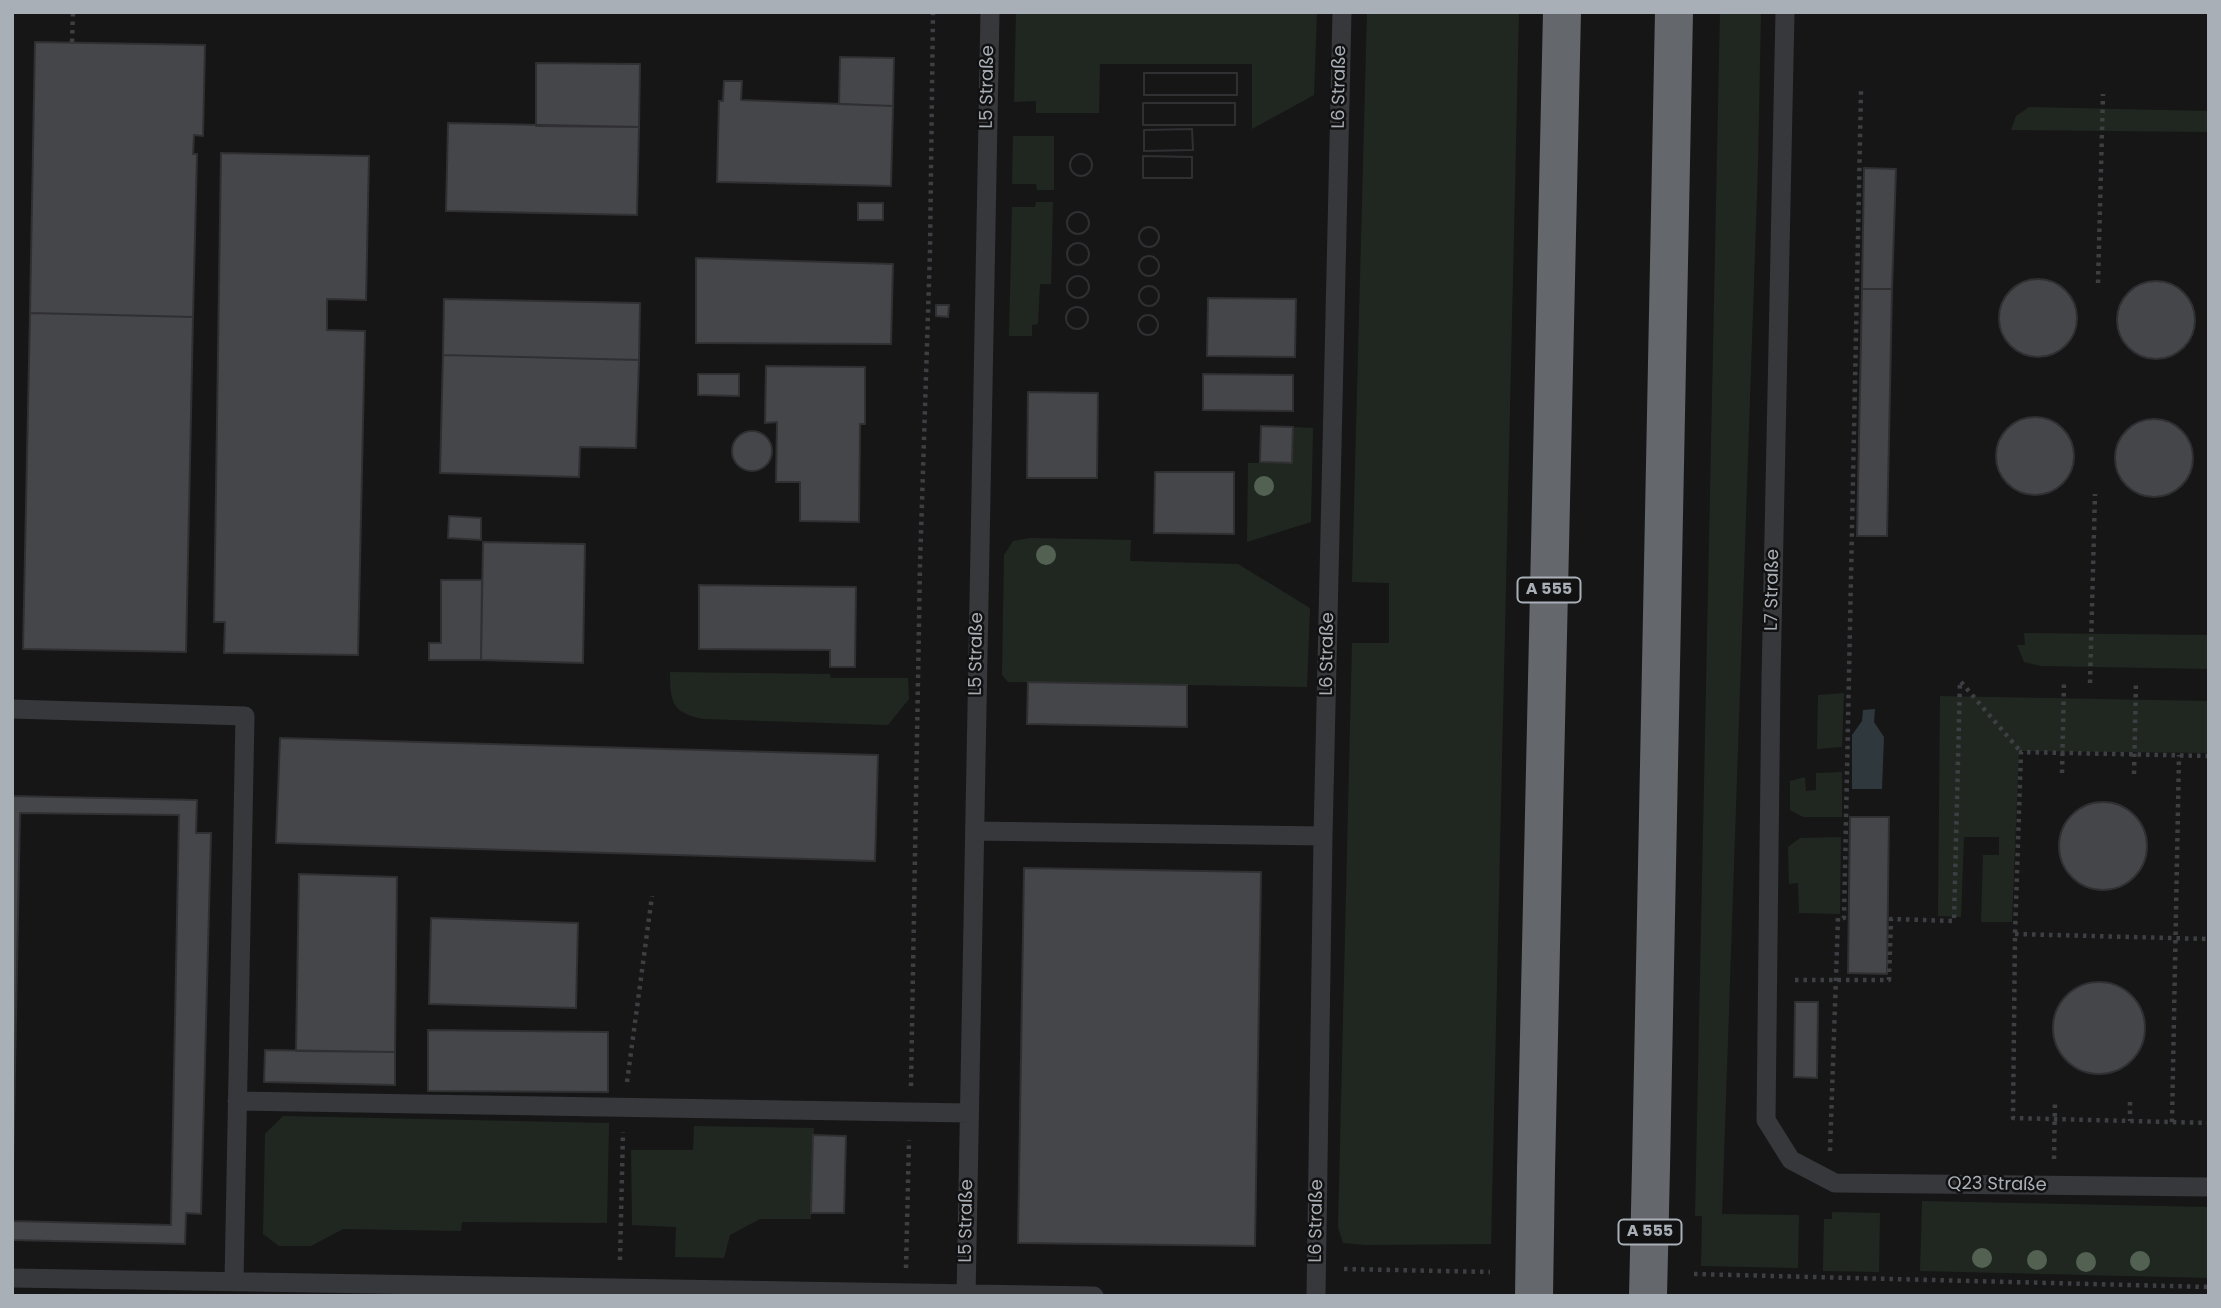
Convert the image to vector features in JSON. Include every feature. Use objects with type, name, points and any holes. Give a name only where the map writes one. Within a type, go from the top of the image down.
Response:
[{"type":"highway","name":"A 555","points":[[1534,1296],[1562,12]]},
{"type":"highway","name":"A 555","points":[[1648,1296],[1674,12]]},
{"type":"lane","name":"L5 Straße","points":[[966,1295],[990,12]]},
{"type":"lane","name":"L6 Straße","points":[[1316,1296],[1323,836],[1342,12]]},
{"type":"lane","name":"L7 Straße","points":[[1785,12],[1771,678],[1766,1120],[1791,1160]]},
{"type":"lane","points":[[12,709],[244,716],[234,1281]]},
{"type":"lane","points":[[975,831],[1323,836]]},
{"type":"lane","points":[[237,1101],[969,1113]]},
{"type":"lane","name":"Q23 Straße","points":[[1791,1160],[1835,1183],[2209,1187]]},
{"type":"lane","points":[[12,1278],[1094,1296]]},
{"type":"path","points":[[72,42],[73,12]]},
{"type":"path","points":[[905,1293],[920,565],[930,251],[933,12]]},
{"type":"path","points":[[1829,1180],[1838,918],[1844,918],[1861,91]]},
{"type":"path","points":[[2098,283],[2103,94]]},
{"type":"path","points":[[2090,683],[2095,494]]},
{"type":"path","points":[[1767,980],[1889,980],[1891,919],[1954,921],[1960,681],[2021,752],[2013,1118],[2209,1123]]},
{"type":"path","points":[[2062,773],[2064,682]]},
{"type":"path","points":[[2134,774],[2136,684]]},
{"type":"path","points":[[2021,752],[2209,756]]},
{"type":"path","points":[[2172,1122],[2179,755]]},
{"type":"path","points":[[2015,934],[2209,939]]},
{"type":"path","points":[[2054,1166],[2055,1100]]},
{"type":"path","points":[[2130,1102],[2130,1121]]},
{"type":"path","points":[[1316,1269],[1490,1272]]},
{"type":"path","points":[[1694,1274],[2209,1287]]},
{"type":"shaded area","points":[[1016,12],[1317,12],[1314,95],[1252,129],[1252,64],[1100,64],[1099,113],[1036,113],[1036,101],[1014,102]]},
{"type":"shaded area","points":[[1367,12],[1519,12],[1491,1244],[1343,1243],[1338,1227],[1352,643],[1389,643],[1389,583],[1352,582]]},
{"type":"shaded area","points":[[1720,12],[1761,12],[1722,1214],[1799,1215],[1798,1268],[1701,1266],[1702,1216],[1695,1216]]},
{"type":"shaded area","points":[[2029,107],[2209,111],[2209,132],[2011,130],[2016,116]]},
{"type":"shaded area","points":[[1013,136],[1054,136],[1054,190],[1037,190],[1036,184],[1012,184]]},
{"type":"shaded area","points":[[1036,202],[1053,202],[1051,284],[1040,284],[1038,324],[1032,325],[1032,336],[1009,336],[1012,207],[1035,207]]},
{"type":"shaded area","points":[[1293,427],[1313,428],[1311,522],[1247,542],[1248,463],[1292,463]]},
{"type":"shaded area","points":[[1030,538],[1131,540],[1130,561],[1238,564],[1310,608],[1307,687],[1008,682],[1002,675],[1004,555],[1013,541]]},
{"type":"shaded area","points":[[2024,633],[2209,635],[2209,669],[2041,666],[2024,662],[2017,645],[2025,645]]},
{"type":"shaded area","points":[[670,672],[908,678],[909,699],[888,725],[703,719],[685,713],[675,704]]},
{"type":"shaded area","points":[[1844,693],[1842,747],[1817,749],[1818,695]]},
{"type":"shaded area","points":[[1940,696],[2209,701],[2209,753],[2019,751],[2012,922],[1981,922],[1983,855],[1999,855],[1999,837],[1964,837],[1961,917],[1938,916]]},
{"type":"shaded area","points":[[1875,709],[1874,722],[1884,737],[1882,789],[1852,789],[1852,735],[1862,721],[1863,710]]},
{"type":"shaded area","points":[[1842,772],[1842,817],[1803,817],[1790,810],[1790,781],[1805,777],[1806,791],[1816,790],[1816,773]]},
{"type":"shaded area","points":[[1841,837],[1840,914],[1799,913],[1798,883],[1789,884],[1788,847],[1800,838]]},
{"type":"shaded area","points":[[283,1116],[609,1123],[607,1223],[462,1222],[461,1231],[343,1229],[311,1246],[279,1246],[263,1234],[265,1134]]},
{"type":"shaded area","points":[[694,1126],[814,1128],[811,1219],[760,1219],[730,1235],[724,1258],[675,1257],[676,1227],[632,1225],[631,1150],[693,1150]]},
{"type":"shaded area","points":[[1922,1201],[2209,1207],[2209,1278],[1920,1271]]},
{"type":"shaded area","points":[[1832,1212],[1880,1213],[1879,1272],[1823,1271],[1824,1219],[1832,1219]]},
{"type":"building","points":[[35,42],[205,45],[203,136],[194,135],[193,154],[197,154],[193,317],[30,313]]},
{"type":"building","points":[[840,57],[894,58],[893,106],[839,104]]},
{"type":"building","points":[[536,63],[640,64],[639,127],[536,126]]},
{"type":"building","points":[[1144,73],[1237,73],[1237,95],[1144,95]]},
{"type":"building","points":[[1144,73],[1237,73],[1237,95],[1144,95]]},
{"type":"building","points":[[724,81],[742,81],[741,100],[893,106],[891,186],[717,182],[719,101],[723,101]]},
{"type":"building","points":[[1143,103],[1235,103],[1235,125],[1143,125]]},
{"type":"building","points":[[1143,103],[1235,103],[1235,125],[1143,125]]},
{"type":"building","points":[[448,123],[639,127],[637,215],[446,211]]},
{"type":"building","points":[[1192,129],[1193,150],[1144,151],[1144,130]]},
{"type":"building","points":[[1192,129],[1193,150],[1144,151],[1144,130]]},
{"type":"building","points":[[221,153],[369,156],[366,300],[327,299],[327,330],[365,331],[358,655],[224,653],[225,622],[214,622]]},
{"type":"building","points":[[1081,154],[1089,157],[1092,165],[1089,173],[1081,176],[1073,173],[1070,165],[1073,157]]},
{"type":"building","points":[[1081,154],[1089,157],[1092,165],[1089,173],[1081,176],[1073,173],[1070,165],[1073,157]]},
{"type":"building","points":[[1143,156],[1192,157],[1192,178],[1143,178]]},
{"type":"building","points":[[1143,156],[1192,157],[1192,178],[1143,178]]},
{"type":"building","points":[[1864,168],[1896,169],[1892,289],[1862,289]]},
{"type":"building","points":[[858,203],[883,203],[883,220],[858,220]]},
{"type":"building","points":[[1078,212],[1086,215],[1089,223],[1086,231],[1078,234],[1070,231],[1067,223],[1070,215]]},
{"type":"building","points":[[1078,212],[1086,215],[1089,223],[1086,231],[1078,234],[1070,231],[1067,223],[1070,215]]},
{"type":"building","points":[[1149,227],[1156,230],[1159,237],[1156,244],[1149,247],[1142,244],[1139,237],[1142,230]]},
{"type":"building","points":[[1149,227],[1156,230],[1159,237],[1156,244],[1149,247],[1142,244],[1139,237],[1142,230]]},
{"type":"building","points":[[1078,243],[1086,246],[1089,254],[1086,262],[1078,265],[1070,262],[1067,254],[1070,246]]},
{"type":"building","points":[[1078,243],[1086,246],[1089,254],[1086,262],[1078,265],[1070,262],[1067,254],[1070,246]]},
{"type":"building","points":[[1149,256],[1156,259],[1159,266],[1156,273],[1149,276],[1142,273],[1139,266],[1142,259]]},
{"type":"building","points":[[1149,256],[1156,259],[1159,266],[1156,273],[1149,276],[1142,273],[1139,266],[1142,259]]},
{"type":"building","points":[[696,258],[893,264],[891,344],[696,343]]},
{"type":"building","points":[[1078,276],[1086,279],[1089,287],[1086,295],[1078,298],[1070,295],[1067,287],[1070,279]]},
{"type":"building","points":[[1078,276],[1086,279],[1089,287],[1086,295],[1078,298],[1070,295],[1067,287],[1070,279]]},
{"type":"building","points":[[2030,279],[2046,279],[2060,285],[2071,296],[2077,310],[2077,326],[2071,340],[2060,351],[2046,357],[2030,357],[2016,351],[2005,340],[1999,326],[1999,310],[2005,296],[2016,285]]},
{"type":"building","points":[[2156,281],[2171,284],[2184,292],[2192,305],[2195,320],[2192,335],[2184,348],[2171,356],[2156,359],[2141,356],[2128,348],[2120,335],[2117,320],[2120,305],[2128,292],[2141,284]]},
{"type":"building","points":[[1149,286],[1156,289],[1159,296],[1156,303],[1149,306],[1142,303],[1139,296],[1142,289]]},
{"type":"building","points":[[1149,286],[1156,289],[1159,296],[1156,303],[1149,306],[1142,303],[1139,296],[1142,289]]},
{"type":"building","points":[[1862,289],[1892,289],[1887,536],[1857,536]]},
{"type":"building","points":[[1208,298],[1296,299],[1295,357],[1207,356]]},
{"type":"building","points":[[444,299],[640,303],[639,360],[443,355]]},
{"type":"building","points":[[936,305],[949,305],[948,317],[936,316]]},
{"type":"building","points":[[1077,307],[1085,310],[1088,318],[1085,326],[1077,329],[1069,326],[1066,318],[1069,310]]},
{"type":"building","points":[[1077,307],[1085,310],[1088,318],[1085,326],[1077,329],[1069,326],[1066,318],[1069,310]]},
{"type":"building","points":[[30,313],[193,317],[186,652],[23,649]]},
{"type":"building","points":[[1148,315],[1155,318],[1158,325],[1155,332],[1148,335],[1141,332],[1138,325],[1141,318]]},
{"type":"building","points":[[1148,315],[1155,318],[1158,325],[1155,332],[1148,335],[1141,332],[1138,325],[1141,318]]},
{"type":"building","points":[[443,355],[639,360],[636,448],[580,447],[579,477],[440,473]]},
{"type":"building","points":[[766,366],[865,367],[865,424],[860,424],[859,522],[800,521],[800,482],[776,482],[777,422],[765,423]]},
{"type":"building","points":[[698,374],[739,374],[739,396],[698,395]]},
{"type":"building","points":[[1203,374],[1293,375],[1293,411],[1203,410]]},
{"type":"building","points":[[1028,392],[1098,393],[1097,478],[1027,478]]},
{"type":"building","points":[[2035,417],[2050,420],[2063,428],[2071,441],[2074,456],[2071,471],[2063,484],[2050,492],[2035,495],[2020,492],[2007,484],[1999,471],[1996,456],[1999,441],[2007,428],[2020,420]]},
{"type":"building","points":[[2154,419],[2169,422],[2182,430],[2190,443],[2193,458],[2190,473],[2182,486],[2169,494],[2154,497],[2139,494],[2126,486],[2118,473],[2115,458],[2118,443],[2126,430],[2139,422]]},
{"type":"building","points":[[1261,426],[1293,427],[1292,463],[1260,462]]},
{"type":"building","points":[[752,431],[760,432],[766,437],[771,443],[771,459],[766,465],[760,470],[752,471],[744,470],[738,465],[733,459],[732,451],[733,443],[738,437],[744,432]]},
{"type":"building","points":[[1155,472],[1234,472],[1234,534],[1154,533]]},
{"type":"building","points":[[449,516],[481,518],[481,540],[448,538]]},
{"type":"building","points":[[483,542],[585,544],[583,663],[481,660]]},
{"type":"building","points":[[441,580],[482,580],[481,660],[429,660],[429,643],[441,643]]},
{"type":"building","points":[[699,585],[856,587],[855,667],[830,667],[830,650],[699,649]]},
{"type":"building","points":[[1028,682],[1187,685],[1187,727],[1027,724]]},
{"type":"building","points":[[280,738],[878,755],[875,861],[276,843]]},
{"type":"building","points":[[12,796],[197,800],[196,833],[211,833],[201,1214],[186,1213],[185,1244],[12,1240]]},
{"type":"building","points":[[2103,802],[2120,805],[2134,815],[2144,829],[2147,846],[2144,863],[2134,877],[2120,887],[2103,890],[2086,887],[2072,877],[2062,863],[2059,846],[2062,829],[2072,815],[2086,805]]},
{"type":"building","points":[[20,813],[179,815],[171,1225],[12,1221]]},
{"type":"building","points":[[1850,817],[1889,817],[1887,974],[1848,973]]},
{"type":"building","points":[[1024,868],[1261,872],[1255,1246],[1018,1243]]},
{"type":"building","points":[[299,874],[397,877],[395,1052],[296,1051]]},
{"type":"building","points":[[431,918],[578,923],[576,1008],[429,1004]]},
{"type":"building","points":[[2099,982],[2117,985],[2132,995],[2142,1010],[2145,1028],[2142,1046],[2132,1061],[2117,1071],[2099,1074],[2081,1071],[2066,1061],[2056,1046],[2053,1028],[2056,1010],[2066,995],[2081,985]]},
{"type":"building","points":[[1795,1002],[1818,1002],[1817,1078],[1794,1077]]},
{"type":"building","points":[[428,1030],[608,1032],[608,1092],[428,1091]]},
{"type":"building","points":[[265,1050],[395,1052],[395,1085],[264,1082]]},
{"type":"building","points":[[813,1135],[846,1136],[844,1213],[811,1213]]}]
